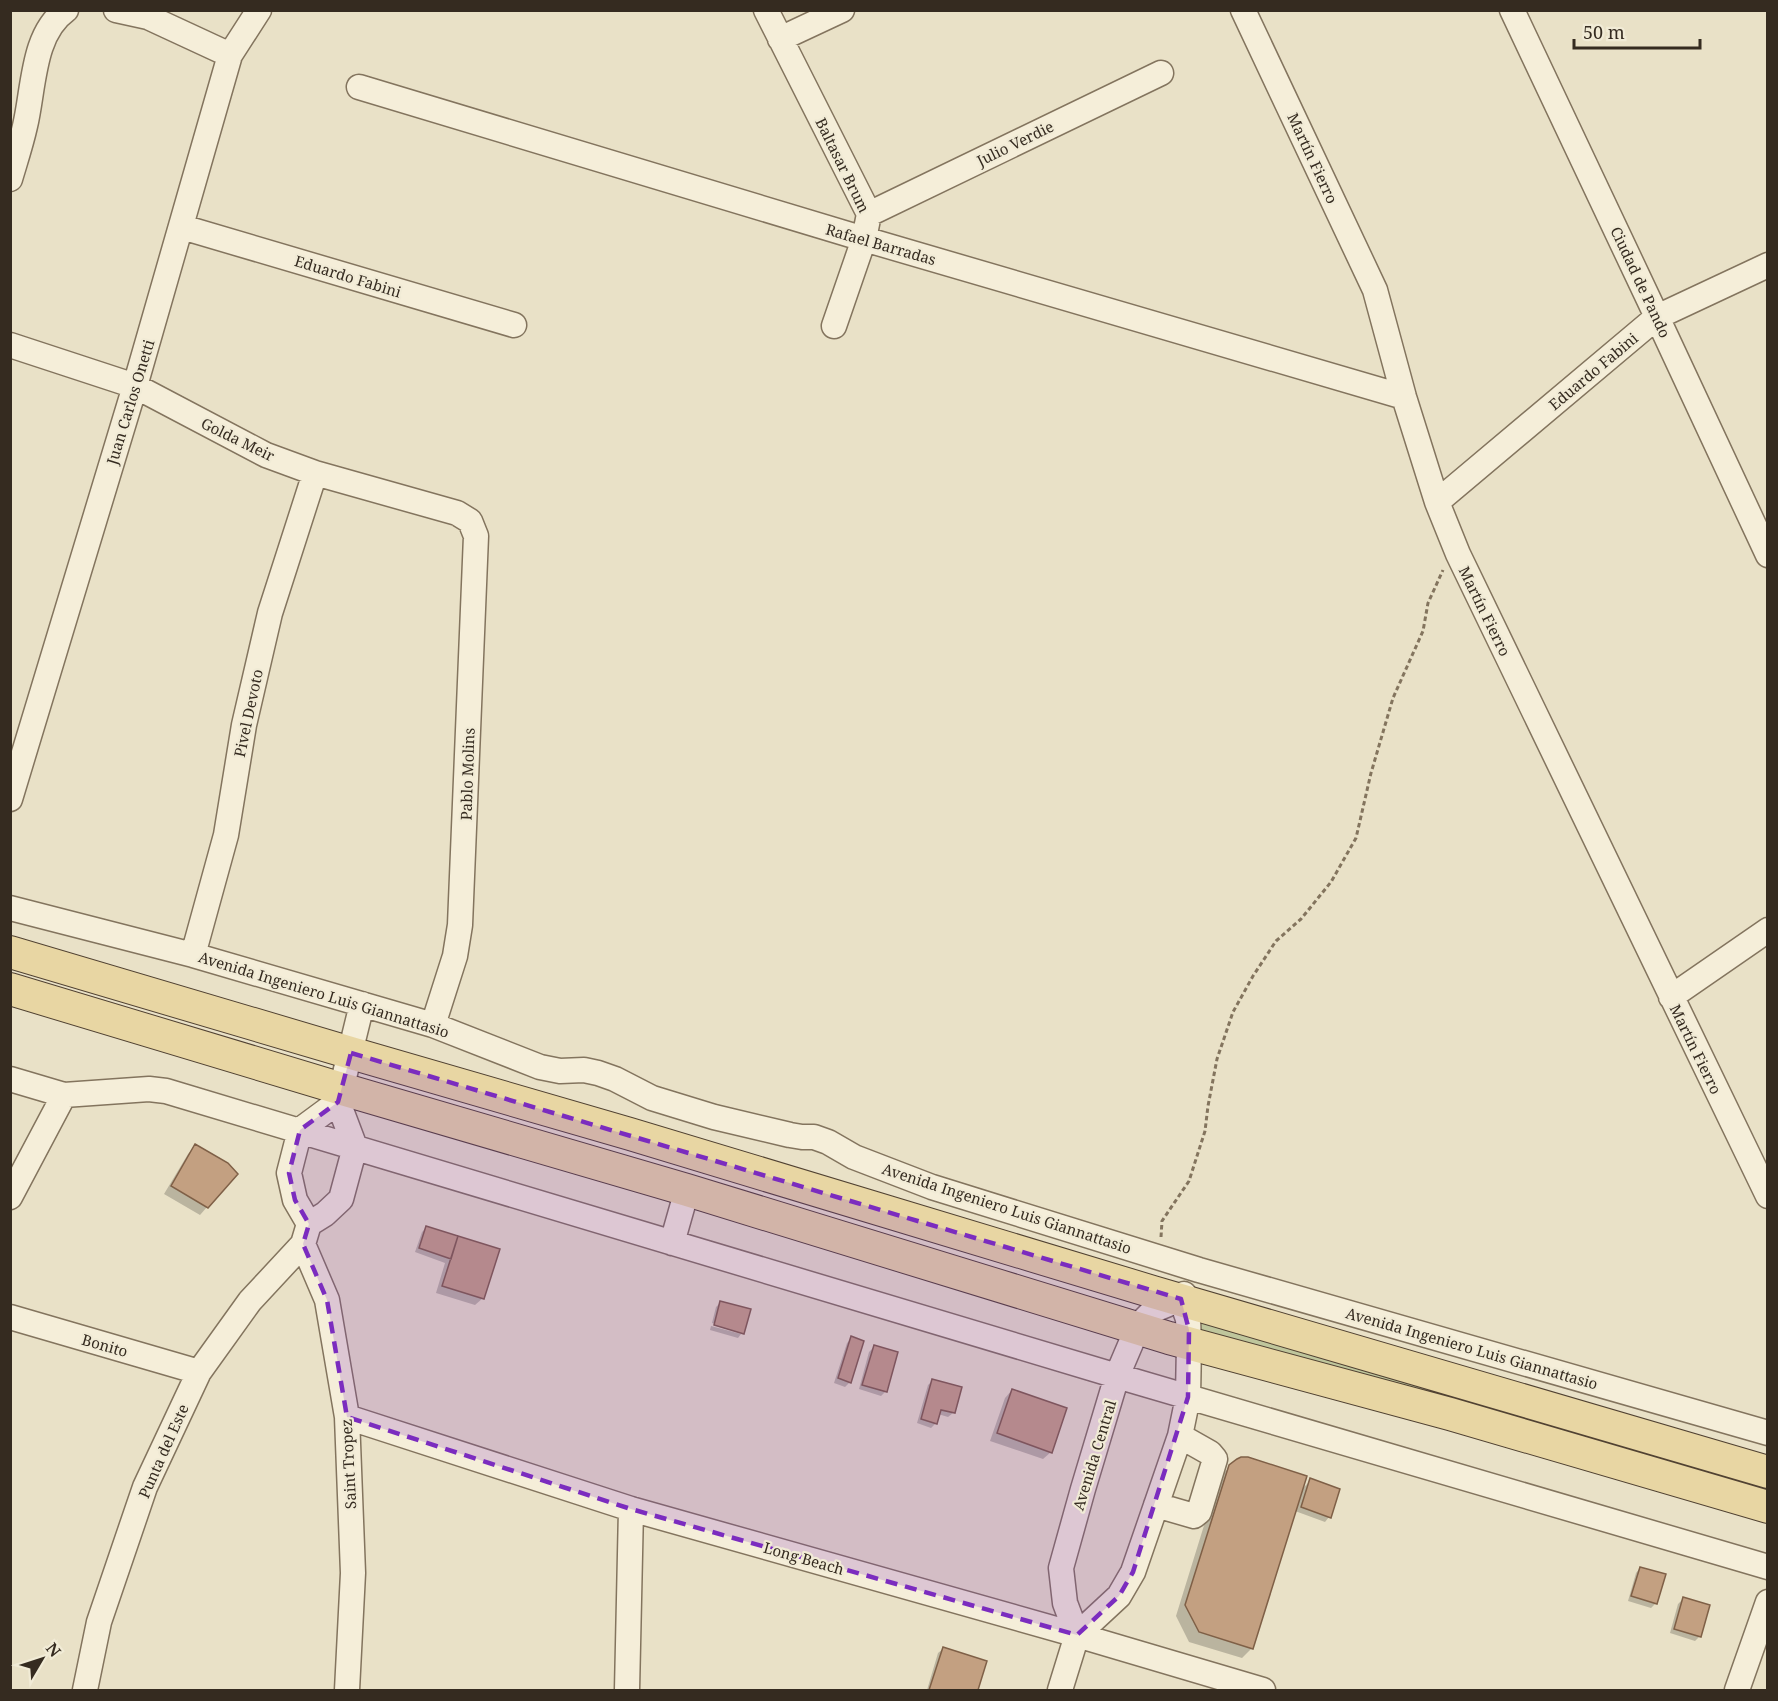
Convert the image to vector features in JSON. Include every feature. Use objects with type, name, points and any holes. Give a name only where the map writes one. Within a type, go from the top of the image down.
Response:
[{"type":"main road","points":[[10,952],[1767,1472]]},
{"type":"main road","points":[[10,988],[340,1096],[687,1190],[1137,1329],[1450,1414],[1767,1508]]},
{"type":"street","points":[[10,180],[26,125],[35,68],[46,32],[56,17],[66,10]]},
{"type":"street","points":[[116,10],[149,14],[230,55]]},
{"type":"street","name":"Juan Carlos Onetti","points":[[10,798],[135,386],[230,55],[259,10]]},
{"type":"street","name":"Baltasar Brum","points":[[766,10],[869,214],[864,239],[834,326]]},
{"type":"street","points":[[780,39],[842,10]]},
{"type":"street","name":"Martín Fierro","points":[[1243,10],[1375,290],[1404,397],[1437,502],[1458,554],[1767,1196]]},
{"type":"street","name":"Ciudad de Pando","points":[[1512,10],[1767,555]]},
{"type":"street","name":"Julio Verdie","points":[[869,214],[1161,73]]},
{"type":"street","name":"Rafael Barradas","points":[[359,87],[864,239],[1404,397]]},
{"type":"street","name":"Eduardo Fabini","points":[[182,227],[514,326]]},
{"type":"street","name":"Eduardo Fabini","points":[[1437,502],[1657,317],[1767,266]]},
{"type":"street","name":"Golda Meir","points":[[10,345],[135,386],[266,455],[315,473],[457,513],[470,521]]},
{"type":"street","name":"Pivel Devoto","points":[[193,955],[226,835],[244,725],[270,613],[315,473]]},
{"type":"street","name":"Pablo Molins","points":[[433,1025],[455,956],[460,925],[476,536],[470,521]]},
{"type":"street","name":"Avenida Ingeniero Luis Giannattasio","points":[[10,908],[193,955],[433,1025],[540,1067],[560,1071],[584,1070],[598,1073],[615,1079],[643,1095],[714,1117],[790,1135],[814,1137],[854,1157],[932,1186],[1199,1270],[1767,1433]]},
{"type":"street","points":[[1671,997],[1767,930]]},
{"type":"street","points":[[355,1147],[340,1096],[362,1004]]},
{"type":"street","points":[[10,1079],[64,1095],[149,1089],[166,1091],[1117,1376],[1767,1567]]},
{"type":"street","points":[[10,1197],[64,1095]]},
{"type":"street","points":[[300,1130],[340,1096]]},
{"type":"street","name":"Saint Tropez","points":[[300,1130],[289,1173],[295,1200],[327,1300],[347,1417],[353,1574],[347,1690]]},
{"type":"street","name":"Punta del Este","points":[[85,1690],[99,1622],[145,1487],[199,1372],[250,1301],[306,1234],[341,1199],[355,1147]]},
{"type":"street","points":[[672,1242],[687,1190]]},
{"type":"street","points":[[1060,1690],[1077,1635],[1119,1596],[1133,1572],[1179,1436],[1188,1397],[1189,1344],[1188,1319],[1181,1299],[1199,1270]]},
{"type":"street","name":"Avenida Central","points":[[1077,1635],[1065,1603],[1061,1568],[1117,1376],[1137,1329],[1154,1310],[1181,1299]]},
{"type":"street","name":"Bonito","points":[[10,1317],[199,1372]]},
{"type":"street","name":"Long Beach","points":[[347,1417],[631,1509],[1263,1690]]},
{"type":"street","points":[[1156,1504],[1194,1516],[1199,1512],[1215,1459],[1210,1453],[1179,1436]]},
{"type":"street","points":[[627,1690],[631,1509]]},
{"type":"street","points":[[1737,1690],[1767,1602]]},
{"type":"path","points":[[1156,1256],[1162,1221],[1189,1181],[1205,1131],[1216,1059],[1233,1012],[1276,941],[1301,919],[1331,882],[1356,838],[1371,773],[1393,698],[1423,631],[1428,603],[1441,572],[1458,554]]},
{"type":"highlighted area","points":[[351,1053],[1181,1299],[1189,1330],[1188,1397],[1133,1572],[1119,1596],[1077,1635],[631,1509],[347,1417],[327,1300],[303,1244],[309,1224],[295,1200],[289,1173],[300,1130],[338,1102]]},
{"type":"green space","points":[[1190,1316],[1767,1482],[1767,1498],[1191,1330]]},
{"type":"building","points":[[195,1144],[228,1163],[238,1174],[208,1208],[171,1186]]},
{"type":"building","points":[[426,1226],[458,1236],[451,1259],[419,1248]]},
{"type":"building","points":[[458,1236],[500,1249],[484,1299],[442,1286]]},
{"type":"building","points":[[720,1301],[751,1309],[744,1334],[714,1325]]},
{"type":"building","points":[[851,1336],[864,1341],[851,1383],[838,1378]]},
{"type":"building","points":[[874,1345],[898,1352],[887,1392],[862,1385]]},
{"type":"building","points":[[932,1379],[962,1387],[955,1413],[941,1410],[937,1424],[921,1419]]},
{"type":"building","points":[[1012,1389],[1067,1408],[1052,1453],[997,1433]]},
{"type":"building","points":[[1241,1457],[1248,1457],[1307,1476],[1253,1649],[1199,1632],[1185,1605],[1229,1465]]},
{"type":"building","points":[[1310,1478],[1340,1489],[1331,1518],[1301,1507]]},
{"type":"building","points":[[1640,1567],[1666,1574],[1657,1604],[1631,1596]]},
{"type":"building","points":[[1683,1597],[1710,1605],[1701,1637],[1674,1629]]},
{"type":"building","points":[[943,1647],[987,1661],[978,1690],[929,1690]]}]
